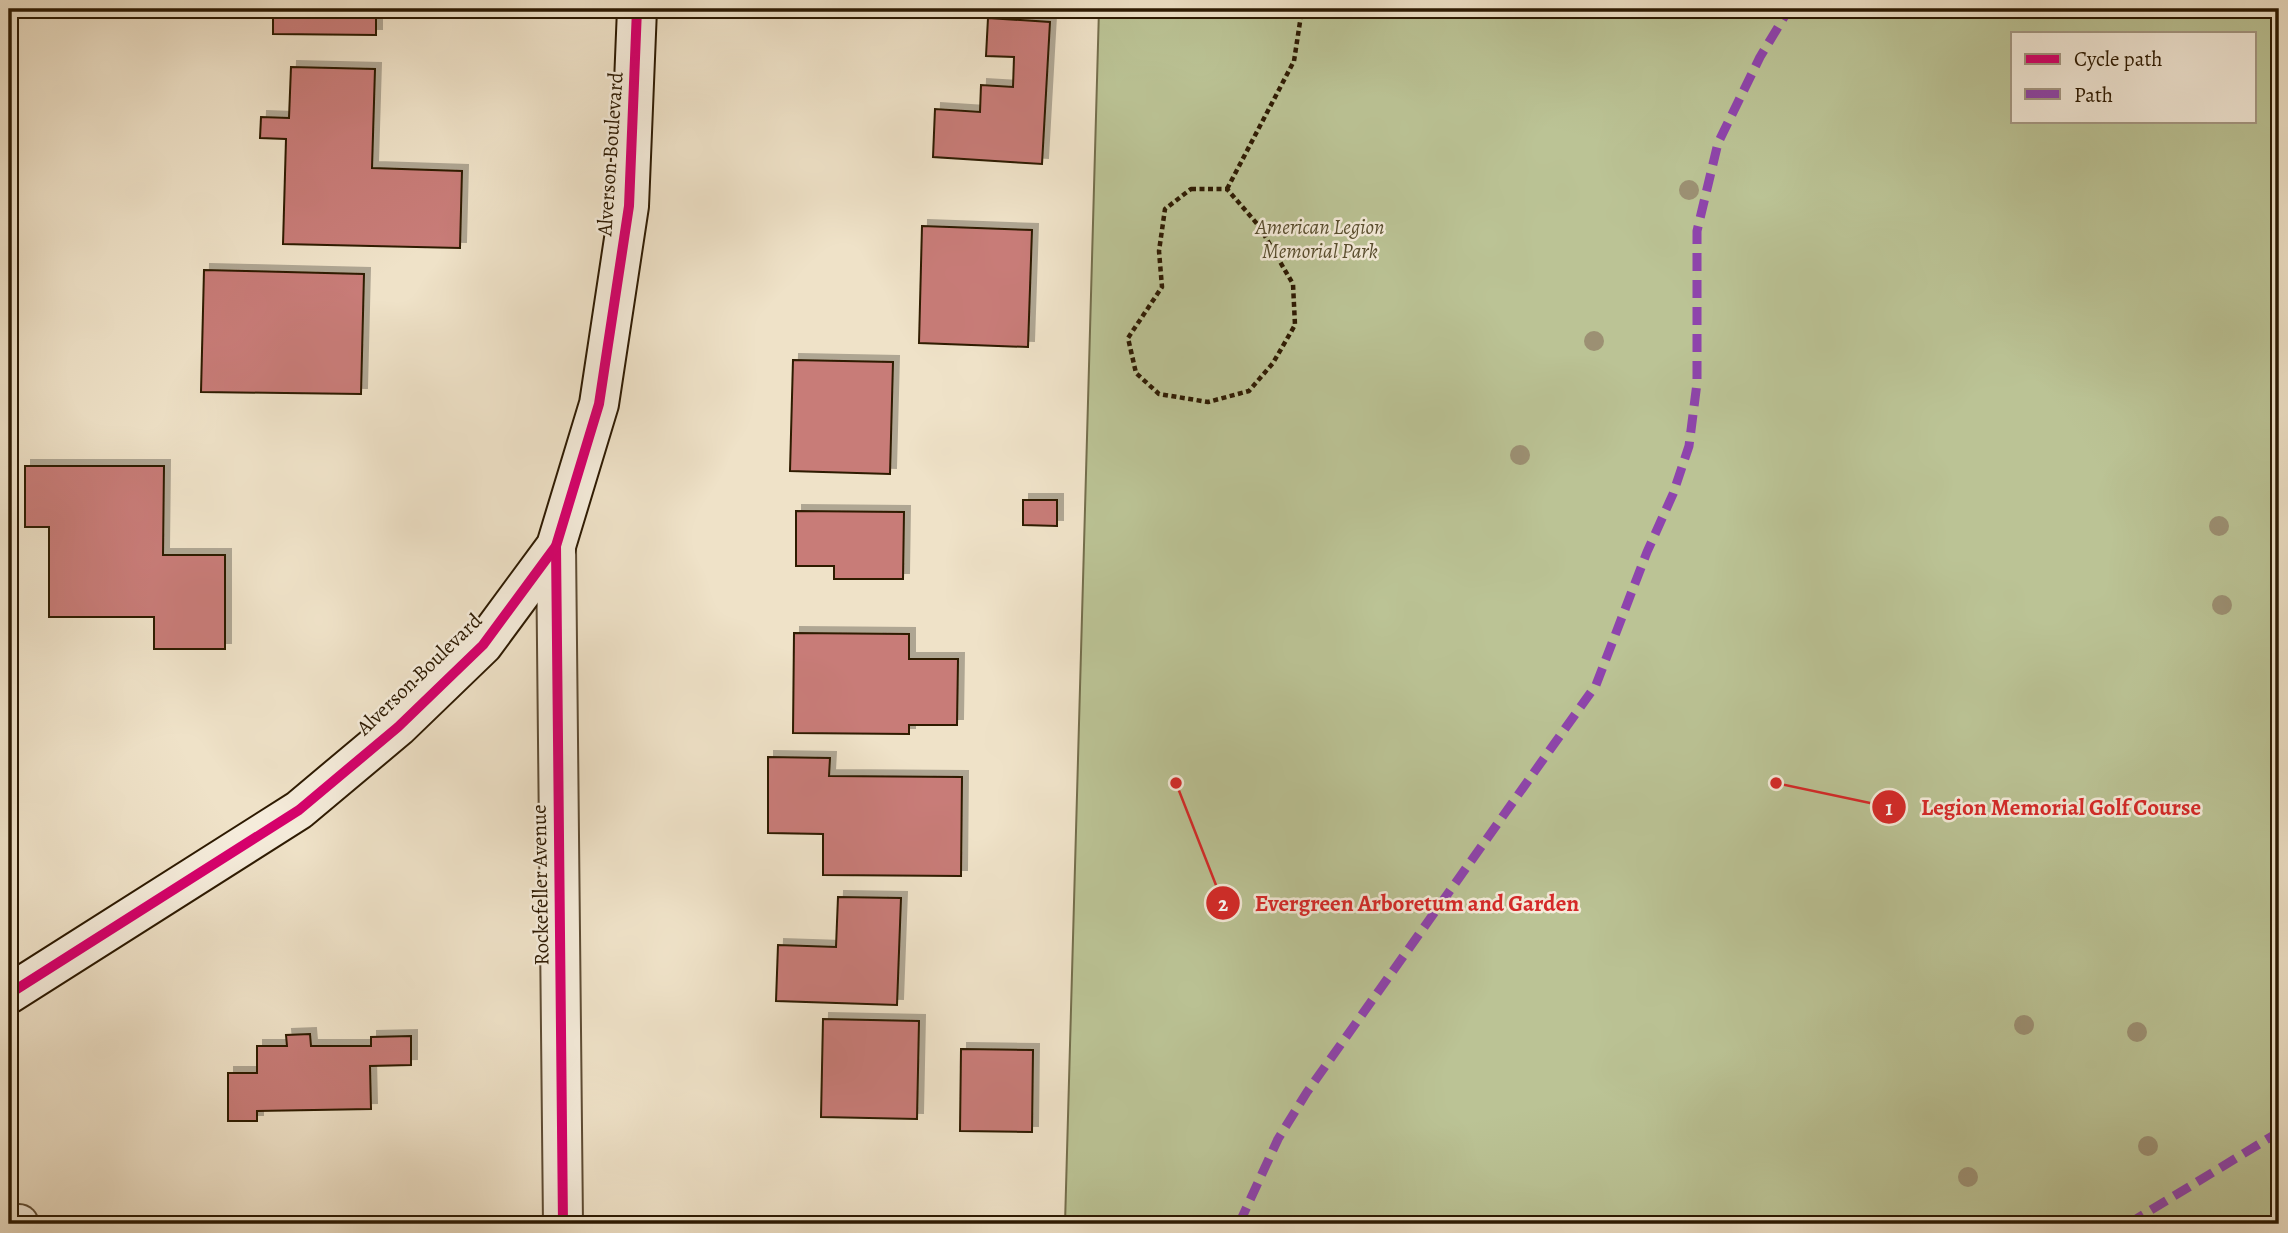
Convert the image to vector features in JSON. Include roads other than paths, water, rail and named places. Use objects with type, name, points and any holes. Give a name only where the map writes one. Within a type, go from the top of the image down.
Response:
[{"type":"main road","name":"Alverson Boulevard","points":[[9,994],[299,810],[398,727],[483,645],[556,546],[599,404],[627,219],[637,9]]},
{"type":"main road","name":"Rockefeller Avenue","points":[[556,546],[563,1224]]},
{"type":"main road","points":[[9,1224],[19,1224]]},
{"type":"place","name":"Evergreen Arboretum and Garden","points":[[1176,783]]},
{"type":"place","name":"Legion Memorial Golf Course","points":[[1776,783]]},
{"type":"park label","name":"American Legion Memorial Park","points":[[1320,239]]}]
